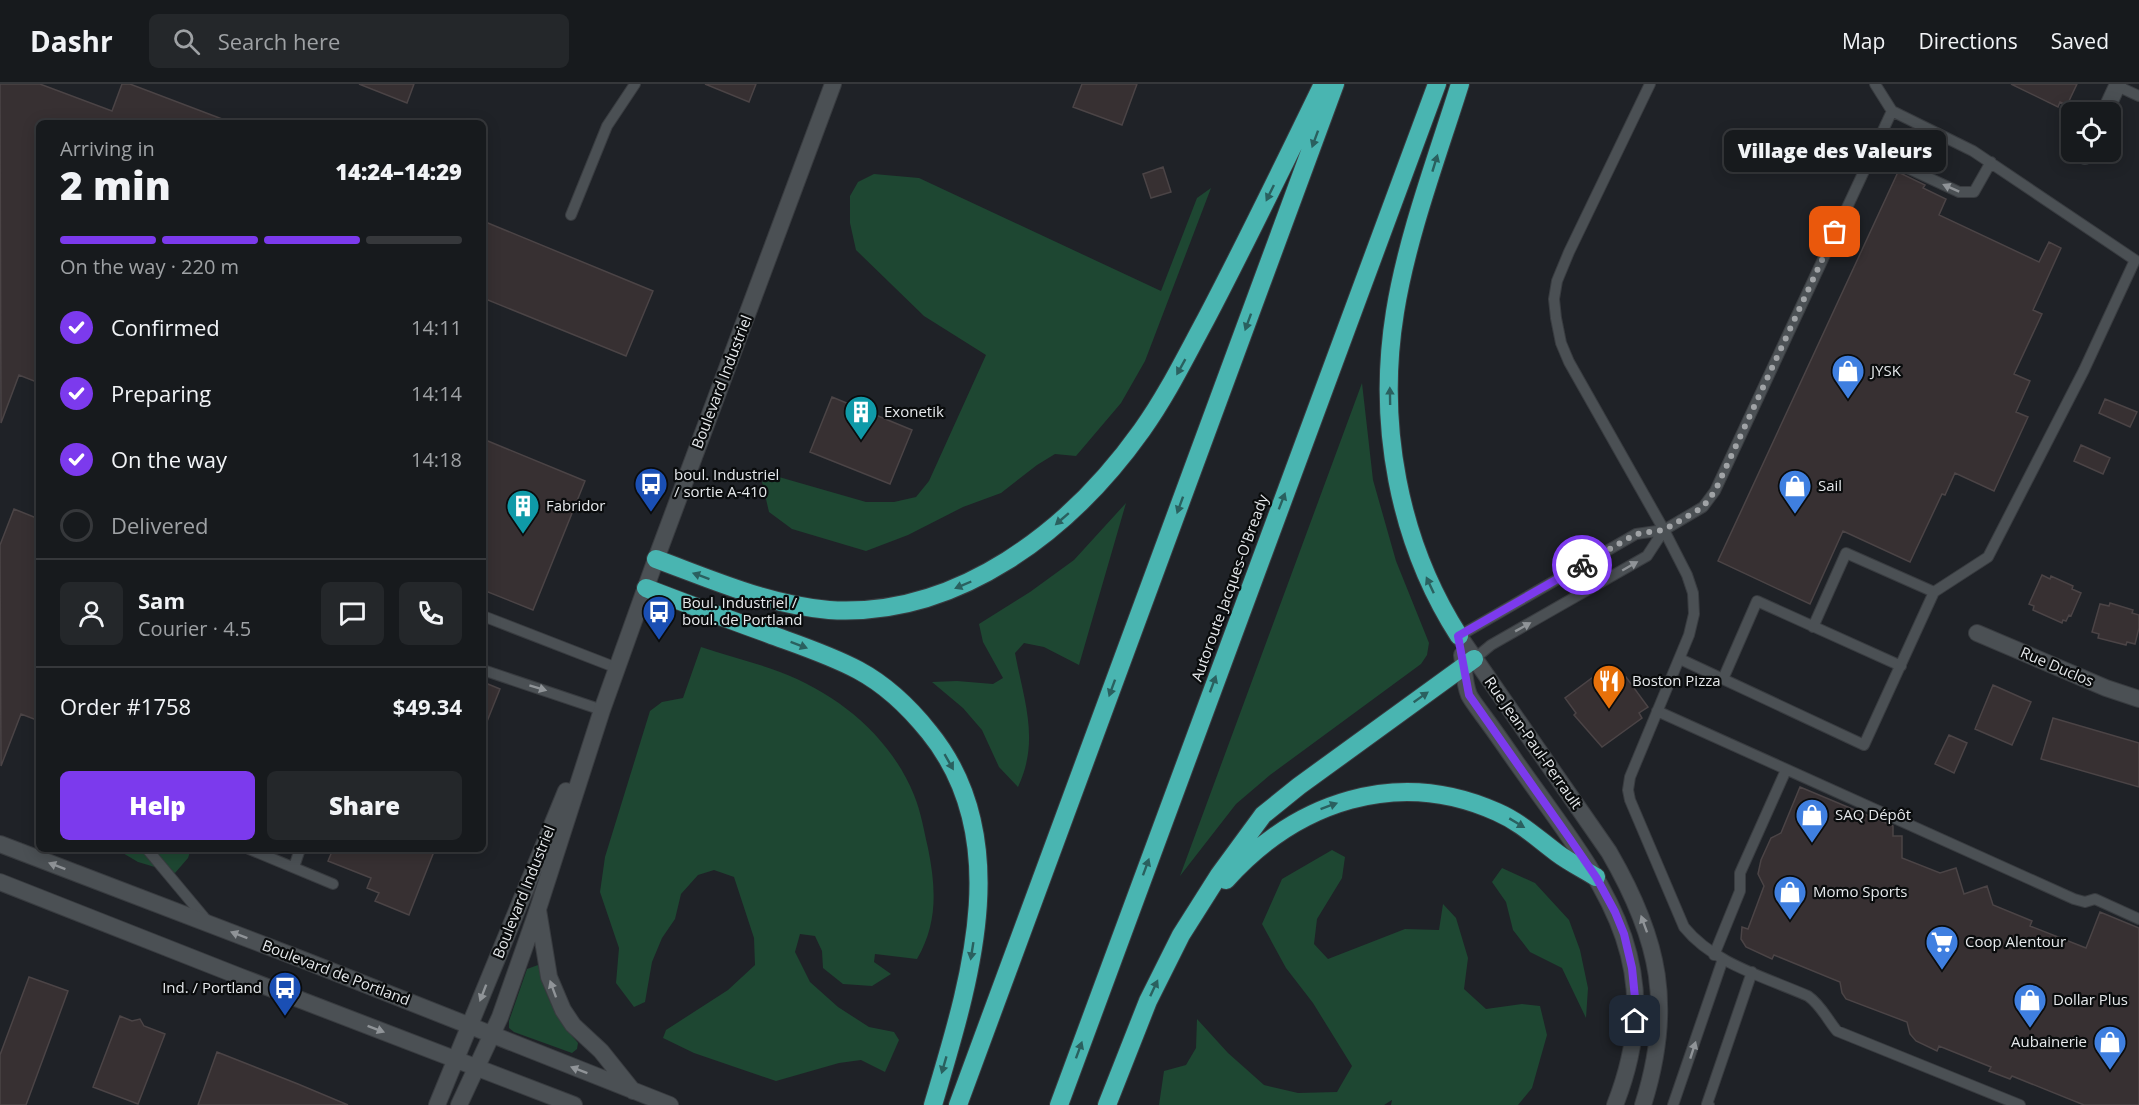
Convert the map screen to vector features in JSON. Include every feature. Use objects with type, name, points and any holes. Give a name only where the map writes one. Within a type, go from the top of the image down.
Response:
[{"type":"highway","points":[[656,559],[775,601],[807,607],[844,610],[890,607],[930,597],[971,581],[1014,557],[1060,521],[1089,493],[1123,456],[1151,417],[1186,358],[1228,278],[1323,84]]},
{"type":"highway","points":[[958,1105],[1335,84]]},
{"type":"highway","name":"Autoroute Jacques-O'Bready","points":[[1059,1105],[1437,84]]},
{"type":"highway","points":[[1458,636],[1429,584],[1406,520],[1394,454],[1390,381],[1393,328],[1400,283],[1460,84]]},
{"type":"highway","points":[[646,588],[858,670],[889,691],[910,710],[933,736],[951,764],[966,799],[975,833],[978,897],[964,989],[933,1105]]},
{"type":"highway","points":[[1107,1105],[1148,1001],[1181,935],[1230,858],[1263,816],[1377,728],[1469,663]]},
{"type":"highway","points":[[1181,935],[1230,876],[1256,850],[1278,833],[1322,809],[1349,800],[1376,795],[1404,793],[1435,795],[1489,809],[1521,825],[1557,853],[1596,877]]},
{"type":"main road","name":"Boulevard Industriel","points":[[459,1105],[500,1017],[538,909],[601,710],[833,84]]},
{"type":"main road","points":[[2109,102],[2117,85]]},
{"type":"main road","name":"Rue Duclos","points":[[1977,633],[2106,688],[2139,699]]},
{"type":"main road","name":"Rue Jean-Paul-Perrault","points":[[1458,636],[1469,663],[1609,852],[1642,918],[1657,967],[1660,1013],[1656,1058],[1643,1105]]},
{"type":"main road","name":"Rue Jean-Paul-Perrault","points":[[1469,663],[1469,695],[1596,877],[1624,934],[1635,988],[1632,1044],[1625,1076],[1615,1105]]},
{"type":"main road","name":"Boulevard Industriel","points":[[437,1105],[520,900],[601,710]]},
{"type":"main road","name":"Boulevard de Portland","points":[[0,844],[670,1105]]},
{"type":"main road","points":[[0,882],[574,1105]]},
{"type":"main road","points":[[538,909],[549,977],[563,1010],[573,1025],[601,1051],[634,1091]]},
{"type":"lane","points":[[572,215],[607,126],[635,84]]},
{"type":"lane","points":[[1650,84],[1569,252],[1557,281],[1554,299],[1561,343],[1569,363],[1664,530],[1693,593],[1694,614],[1689,635],[1630,777],[1628,790],[1630,800],[1684,927],[1696,942],[1718,957],[1808,996],[1818,1003],[1824,1016],[1838,1030],[1992,1100],[2020,1105]]},
{"type":"lane","points":[[1680,659],[1864,745],[1934,592],[1988,557],[2084,370],[2135,261],[1973,150],[1892,111],[1875,84]]},
{"type":"lane","points":[[2117,85],[2139,96]]},
{"type":"lane","points":[[1458,636],[1636,534],[1664,530],[1703,507],[1715,491],[1892,111]]},
{"type":"lane","points":[[1873,152],[1959,192],[1974,192],[1991,162]]},
{"type":"lane","points":[[1469,663],[1491,645],[1647,556],[1664,530]]},
{"type":"lane","points":[[1813,627],[1846,553],[1934,592]]},
{"type":"lane","points":[[1723,679],[1757,601],[1900,666]]},
{"type":"lane","points":[[486,617],[614,674]]},
{"type":"lane","points":[[486,671],[601,710]]},
{"type":"lane","points":[[1657,711],[2074,899],[2085,902],[2095,899],[2139,919]]},
{"type":"lane","points":[[1673,1105],[1740,891],[1740,873],[1786,770]]},
{"type":"lane","points":[[150,852],[210,924]]},
{"type":"lane","points":[[256,852],[333,884]]},
{"type":"lane","points":[[294,867],[299,852]]},
{"type":"lane","points":[[1709,1105],[1707,1104],[1752,972]]},
{"type":"green space","points":[[874,174],[919,178],[1161,291],[1197,198],[1211,188],[1145,361],[1121,403],[1076,456],[1055,454],[1001,493],[963,507],[908,535],[866,551],[792,529],[769,512],[762,482],[772,475],[866,502],[894,502],[916,497],[929,481],[986,355],[924,316],[856,250],[850,223],[850,196],[858,182]]},
{"type":"green space","points":[[1362,383],[1373,480],[1396,561],[1429,643],[1427,655],[1421,664],[1270,775],[1236,804],[1180,876]]},
{"type":"green space","points":[[1126,503],[1079,665],[1044,647],[1024,643],[1015,653],[1026,704],[1029,737],[1025,770],[1018,787],[999,767],[982,730],[963,708],[932,682],[957,681],[993,684],[1003,678],[983,642],[979,624],[1030,592],[1074,560]]},
{"type":"green space","points":[[701,647],[780,672],[822,692],[842,705],[876,736],[891,754],[914,795],[928,848],[934,891],[929,932],[917,959],[875,954],[874,962],[891,974],[872,986],[843,984],[823,968],[822,951],[815,936],[800,934],[795,952],[810,982],[838,1007],[869,1027],[894,1032],[899,1040],[885,1072],[861,1060],[839,1063],[776,1081],[694,1053],[663,1038],[666,1030],[728,990],[755,965],[754,938],[734,877],[714,870],[698,875],[681,894],[675,919],[662,938],[652,962],[645,1002],[634,1007],[616,983],[619,948],[600,892],[605,857],[650,711],[662,702],[683,698]]},
{"type":"green space","points":[[1332,850],[1345,857],[1342,878],[1317,919],[1314,944],[1328,959],[1405,929],[1439,930],[1443,904],[1456,918],[1468,958],[1464,989],[1486,1009],[1522,1004],[1540,1006],[1547,1035],[1532,1088],[1518,1105],[1391,1105],[1392,1100],[1384,1105],[1159,1105],[1164,1071],[1186,1065],[1196,1048],[1197,1019],[1228,1053],[1264,1085],[1298,1093],[1337,1092],[1352,1066],[1313,1003],[1286,968],[1262,924],[1282,879]]},
{"type":"green space","points":[[121,852],[190,852],[188,858],[175,873],[138,862]]},
{"type":"green space","points":[[1502,868],[1535,883],[1569,920],[1580,950],[1588,988],[1586,1018],[1562,968],[1530,952],[1513,930],[1506,902],[1492,882]]},
{"type":"green space","points":[[538,965],[553,1007],[578,1043],[577,1049],[572,1053],[514,1032],[509,1028],[509,1021],[527,969]]},
{"type":"building","points":[[0,84],[40,84],[112,111],[122,84],[130,84],[225,120],[36,120],[36,382],[19,375],[1,423]]},
{"type":"building","points":[[359,84],[414,84],[407,103]]},
{"type":"building","points":[[705,84],[756,84],[749,102]]},
{"type":"building","points":[[1082,84],[1137,84],[1122,125],[1073,107]]},
{"type":"building","points":[[2011,84],[2077,84],[2068,102],[2060,102],[2058,107]]},
{"type":"building","points":[[1163,167],[1171,192],[1151,198],[1143,174]]},
{"type":"building","points":[[1898,172],[1925,185],[1923,188],[1946,199],[1939,215],[2039,262],[2049,242],[2061,248],[2033,310],[2042,314],[2014,374],[2030,381],[2016,412],[2028,417],[1994,491],[1955,473],[1945,495],[1942,494],[1910,562],[1843,531],[1810,604],[1718,561]]},
{"type":"building","points":[[486,222],[653,291],[626,356],[486,299]]},
{"type":"building","name":"Exonetik","points":[[832,397],[912,430],[890,484],[810,452]]},
{"type":"building","points":[[2105,399],[2137,412],[2130,427],[2099,413]]},
{"type":"building","name":"Fabridor","points":[[486,440],[585,481],[533,610],[486,591]]},
{"type":"building","points":[[2081,445],[2110,458],[2103,474],[2074,461]]},
{"type":"building","points":[[14,509],[36,518],[36,720],[21,714],[1,766],[0,545]]},
{"type":"building","points":[[2042,575],[2050,579],[2051,576],[2073,586],[2072,589],[2081,593],[2071,616],[2069,615],[2062,623],[2033,610],[2034,606],[2029,604]]},
{"type":"building","points":[[2110,603],[2133,610],[2132,613],[2139,615],[2135,644],[2127,642],[2126,645],[2098,638],[2099,634],[2092,632],[2100,604],[2109,606]]},
{"type":"building","name":"Boston Pizza","points":[[1604,669],[1608,674],[1613,671],[1620,681],[1626,677],[1648,707],[1639,713],[1642,718],[1602,747],[1574,715],[1576,713],[1565,698]]},
{"type":"building","points":[[486,683],[500,689],[486,724]]},
{"type":"building","points":[[1993,685],[2031,702],[2012,745],[1975,729]]},
{"type":"building","points":[[2053,718],[2139,743],[2139,787],[2041,759]]},
{"type":"building","points":[[1949,735],[1967,743],[1954,773],[1935,764]]},
{"type":"building","points":[[1800,787],[1893,826],[1893,836],[1902,836],[1902,858],[1940,873],[1956,868],[1964,894],[1987,886],[1993,905],[2032,921],[2030,926],[2086,948],[2100,912],[2139,928],[2139,1105],[2084,1105],[2012,1076],[2010,1079],[1989,1071],[1991,1067],[1939,1046],[1937,1051],[1916,1041],[1910,1034],[1907,1022],[1846,999],[1840,982],[1774,955],[1772,959],[1746,947],[1741,939],[1742,927],[1748,929],[1764,886],[1758,874],[1761,860],[1771,838],[1781,833]]},
{"type":"building","points":[[332,852],[434,852],[409,915],[375,901],[379,893],[367,888],[371,878],[328,861]]},
{"type":"building","points":[[29,977],[68,991],[26,1105],[0,1105],[0,1055]]},
{"type":"building","points":[[120,1016],[132,1021],[140,1019],[144,1026],[165,1034],[138,1104],[93,1087]]},
{"type":"building","points":[[217,1052],[298,1084],[348,1105],[198,1105]]},
{"type":"way so far","points":[[1582,565],[1636,534],[1664,530],[1703,507],[1715,491],[1835,232]]},
{"type":"place","name":"Village des Valeurs","points":[[1835,232]]},
{"type":"place","name":"JYSK","points":[[1848,400]]},
{"type":"place","name":"Exonetik","points":[[861,441]]},
{"type":"place","name":"boul. Industriel / sortie A-410","points":[[651,513]]},
{"type":"place","name":"Sail","points":[[1795,515]]},
{"type":"place","name":"Fabridor","points":[[523,535]]},
{"type":"place","name":"Boul. Industriel / boul. de Portland","points":[[659,641]]},
{"type":"place","name":"Boston Pizza","points":[[1609,710]]},
{"type":"place","name":"SAQ Dépôt","points":[[1812,844]]},
{"type":"place","name":"Momo Sports","points":[[1790,921]]},
{"type":"place","name":"Coop Alentour","points":[[1942,971]]},
{"type":"place","name":"Ind. / Portland","points":[[285,1017]]},
{"type":"place","name":"Dollar Plus","points":[[2030,1029]]},
{"type":"place","name":"Aubainerie","points":[[2110,1071]]},
{"type":"route","points":[[1582,565],[1458,636],[1469,695],[1596,877],[1615,912],[1628,945],[1635,988],[1635,1021]]}]
